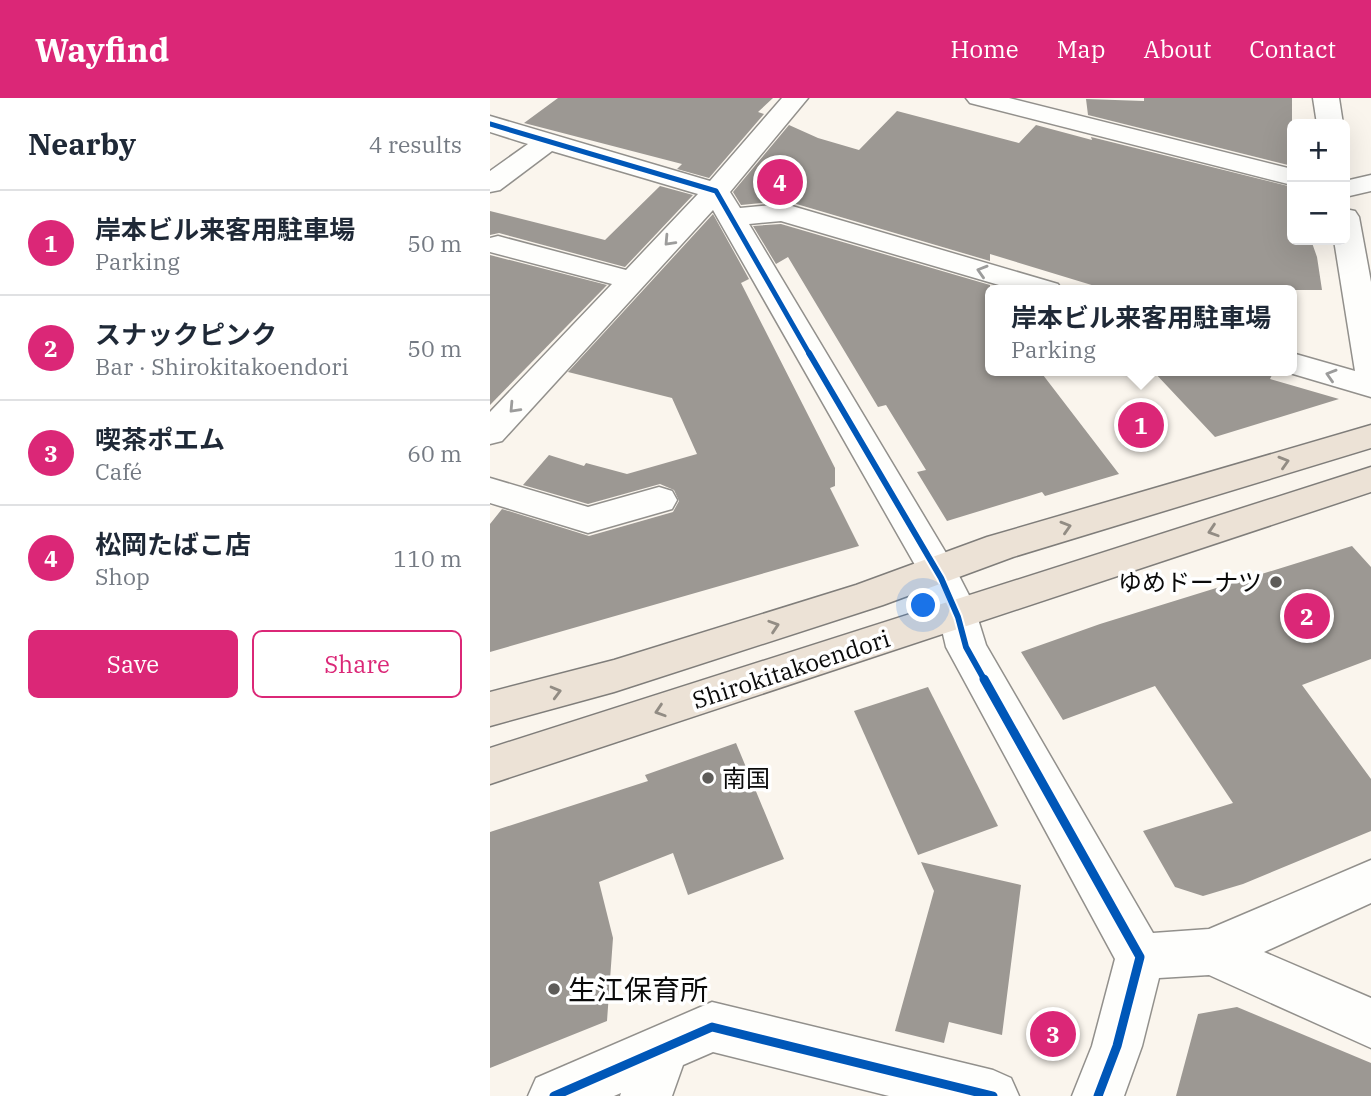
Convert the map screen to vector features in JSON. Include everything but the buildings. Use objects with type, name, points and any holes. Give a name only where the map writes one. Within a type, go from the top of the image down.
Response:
[{"type":"main road","name":"Shirokitakoendori","points":[[490,709],[614,676],[869,596],[1000,547],[1371,436]]},
{"type":"main road","name":"Shirokitakoendori","points":[[490,766],[1371,479]]},
{"type":"street","points":[[490,433],[633,281],[723,204],[795,98]]},
{"type":"street","points":[[979,98],[1065,109],[1287,176]]},
{"type":"street","points":[[1326,98],[1329,119]]},
{"type":"street","points":[[490,124],[723,204],[782,212],[1030,285]]},
{"type":"street","points":[[490,184],[547,142]]},
{"type":"street","points":[[1350,188],[1371,183]]},
{"type":"street","points":[[723,204],[937,569],[960,615],[966,647],[1140,957],[1117,1046],[1098,1096]]},
{"type":"street","points":[[498,245],[633,281]]},
{"type":"street","points":[[1350,245],[1371,371]]},
{"type":"street","points":[[1297,364],[1371,386]]},
{"type":"street","points":[[490,490],[588,520],[659,500]]},
{"type":"street","points":[[1140,957],[1210,952],[1371,881]]},
{"type":"street","points":[[1210,952],[1371,1023]]},
{"type":"street","points":[[554,1096],[712,1027],[993,1096]]},
{"type":"street","points":[[646,1096],[664,1049]]},
{"type":"cycle path","points":[[490,124],[716,191],[941,578],[954,603],[966,647],[1140,957],[1117,1046],[1098,1096]]},
{"type":"cycle path","points":[[554,1096],[712,1027],[993,1096]]},
{"type":"place","name":"松岡たばこ店","points":[[780,182]]},
{"type":"place","name":"岸本ビル来客用駐車場","points":[[1141,425]]},
{"type":"place","name":"ゆめドーナツ","points":[[1276,582]]},
{"type":"place","name":"スナックピンク","points":[[1307,616]]},
{"type":"place","name":"南国","points":[[708,778]]},
{"type":"place","name":"生江保育所","points":[[554,989]]},
{"type":"place","name":"喫茶ポエム","points":[[1053,1034]]}]
